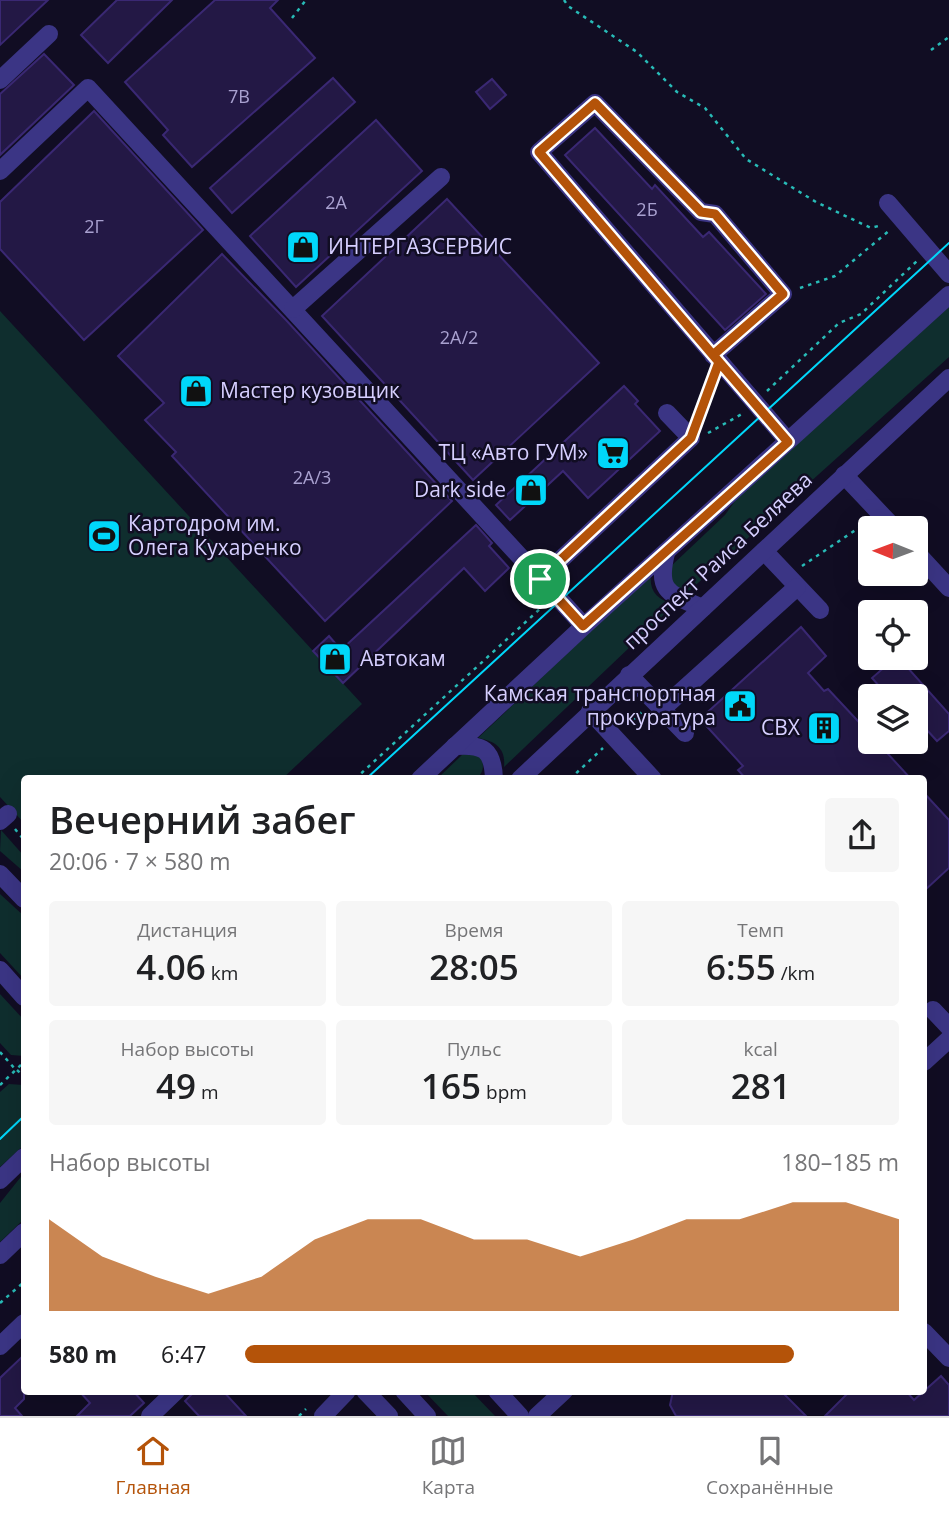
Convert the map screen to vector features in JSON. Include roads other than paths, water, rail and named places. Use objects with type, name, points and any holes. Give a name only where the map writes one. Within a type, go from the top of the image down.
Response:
[{"type":"street","points":[[0,80],[49,34]]},
{"type":"street","points":[[0,171],[88,89],[583,626]]},
{"type":"street","points":[[716,359],[783,294],[715,214],[701,212],[595,103],[539,152],[716,359],[788,442]]},
{"type":"street","points":[[293,309],[441,177]]},
{"type":"street","points":[[888,203],[949,274]]},
{"type":"street","name":"проспект Раиса Беляева","points":[[424,775],[583,626],[949,295]]},
{"type":"street","name":"проспект Раиса Беляева","points":[[524,775],[949,378]]},
{"type":"street","points":[[540,579],[691,438],[667,413]]},
{"type":"street","points":[[844,475],[883,516]]},
{"type":"street","points":[[764,551],[820,610]]},
{"type":"street","points":[[666,552],[662,583],[670,594],[703,608]]},
{"type":"street","points":[[930,567],[949,567]]},
{"type":"street","points":[[930,567],[949,587]]},
{"type":"street","points":[[662,709],[797,587]]},
{"type":"street","points":[[629,675],[685,733]]},
{"type":"street","points":[[590,711],[649,775]]},
{"type":"street","points":[[455,746],[474,744],[481,748],[493,761],[494,775]]},
{"type":"street","points":[[0,874],[21,896]]},
{"type":"street","points":[[0,970],[21,994]]},
{"type":"street","points":[[933,1010],[949,1027]]},
{"type":"street","points":[[927,1059],[949,1039]]},
{"type":"street","points":[[0,1180],[21,1160]]},
{"type":"street","points":[[0,1255],[21,1236]]},
{"type":"street","points":[[0,1346],[21,1327]]},
{"type":"street","points":[[927,1335],[949,1359]]},
{"type":"street","points":[[160,1413],[173,1395]]},
{"type":"street","points":[[323,1416],[343,1395]]},
{"type":"street","points":[[369,1395],[389,1416]]},
{"type":"street","points":[[408,1395],[426,1416]]},
{"type":"street","points":[[501,1395],[520,1416]]},
{"type":"street","points":[[537,1416],[560,1395]]},
{"type":"tram line","points":[[370,775],[949,243]]},
{"type":"tram line","points":[[0,1139],[21,1119]]},
{"type":"place","name":"ИНТЕРГАЗСЕРВИС","points":[[303,247]]},
{"type":"place","name":"Мастер кузовщик","points":[[196,391]]},
{"type":"place","name":"ТЦ «Авто ГУМ»","points":[[613,453]]},
{"type":"place","name":"Dark side","points":[[531,490]]},
{"type":"place","name":"Картодром им. Олега Кухаренко","points":[[104,536]]},
{"type":"place","name":"Автокам","points":[[335,659]]},
{"type":"place","name":"Камская транспортная прокуратура","points":[[740,706]]},
{"type":"place","name":"СВХ","points":[[824,728]]}]
